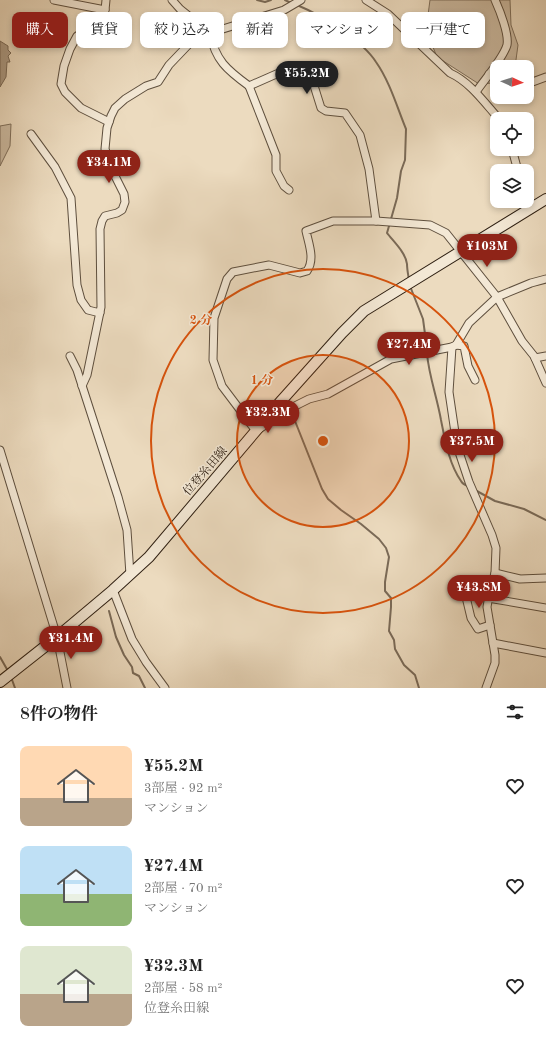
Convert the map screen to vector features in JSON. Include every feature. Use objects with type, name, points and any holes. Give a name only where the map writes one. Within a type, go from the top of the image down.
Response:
[{"type":"main road","name":"位登糸田線","points":[[534,202],[546,198]]},
{"type":"main road","name":"位登糸田線","points":[[0,682],[57,637],[130,575],[148,557],[282,400],[342,333],[364,311],[461,252],[522,208]]},
{"type":"street","points":[[54,0],[105,10]]},
{"type":"street","points":[[106,0],[105,10],[100,20],[77,36],[70,49],[64,66],[61,84],[65,92],[81,108],[109,122]]},
{"type":"street","points":[[172,0],[185,12]]},
{"type":"street","points":[[224,28],[284,10],[301,0]]},
{"type":"street","points":[[366,0],[388,14],[450,73],[460,78],[476,92],[493,112]]},
{"type":"street","points":[[476,92],[504,52],[507,44],[507,34],[495,0]]},
{"type":"street","points":[[82,386],[87,375],[101,307],[100,229],[105,216],[117,214],[122,210],[125,202],[124,194],[113,172],[105,149],[109,122],[115,108],[146,86],[158,82],[170,65],[185,48]]},
{"type":"street","points":[[214,48],[221,61],[230,72],[249,86],[276,155],[276,171],[284,186],[289,190]]},
{"type":"street","points":[[249,86],[290,68],[302,69],[311,76],[321,108],[326,111],[346,113],[360,135],[369,168],[376,221]]},
{"type":"street","points":[[534,81],[546,76]]},
{"type":"street","points":[[31,134],[55,167],[71,198],[77,285],[81,300],[88,310],[100,313]]},
{"type":"street","points":[[475,380],[468,366],[464,346],[454,346],[391,359],[328,394],[309,399],[293,407],[256,431],[222,386],[213,360],[212,344],[214,318],[227,279],[233,272],[269,265],[300,273],[307,272],[312,264],[312,257],[306,232],[333,221],[376,221],[430,225],[446,233],[498,297],[522,341],[535,358],[546,383]]},
{"type":"street","points":[[486,688],[495,655],[487,607],[488,598],[496,573],[496,548],[492,535],[469,482],[457,446],[449,392],[454,346],[470,323],[498,297],[531,283],[546,279]]},
{"type":"street","points":[[70,356],[77,370],[118,497],[127,530],[130,575]]},
{"type":"street","points":[[535,358],[546,356]]},
{"type":"street","points":[[0,450],[57,637],[67,688]]},
{"type":"street","points":[[496,573],[520,579],[546,578]]},
{"type":"street","points":[[112,590],[132,638],[146,662],[165,688]]},
{"type":"street","points":[[466,597],[471,618],[478,629],[490,625]]},
{"type":"street","points":[[488,598],[546,608]]},
{"type":"street","points":[[493,643],[546,653]]},
{"type":"shaded area","points":[[430,0],[510,0],[511,25],[518,45],[516,60],[490,60],[490,83],[479,84],[437,57],[433,48],[485,48],[485,12],[428,12]]},
{"type":"shaded area","points":[[0,41],[8,46],[8,50],[11,53],[8,56],[10,62],[7,62],[6,77],[0,87]]},
{"type":"shaded area","points":[[11,124],[10,146],[0,166],[0,126]]},
{"type":"waterway","points":[[257,0],[265,2],[271,0]]},
{"type":"waterway","points":[[285,0],[291,3]]},
{"type":"waterway","points":[[297,5],[318,15],[361,45],[376,62],[393,95],[406,129],[405,160],[401,171],[397,198],[387,233],[399,247],[406,260],[409,280]]},
{"type":"waterway","points":[[410,286],[423,319],[427,349]]},
{"type":"waterway","points":[[427,354],[429,370],[448,452],[457,474],[462,482],[468,486]]},
{"type":"waterway","points":[[295,421],[322,489],[328,499],[379,539],[386,548],[389,557],[385,591],[391,598],[389,631],[394,640],[395,649],[404,665],[415,675],[419,688]]},
{"type":"waterway","points":[[475,490],[495,501],[524,509],[546,520]]},
{"type":"waterway","points":[[109,611],[116,637],[124,655],[132,667],[133,673],[139,676],[145,688]]},
{"type":"waterway","points":[[0,657],[8,671]]},
{"type":"waterway","points":[[11,677],[15,688]]}]
